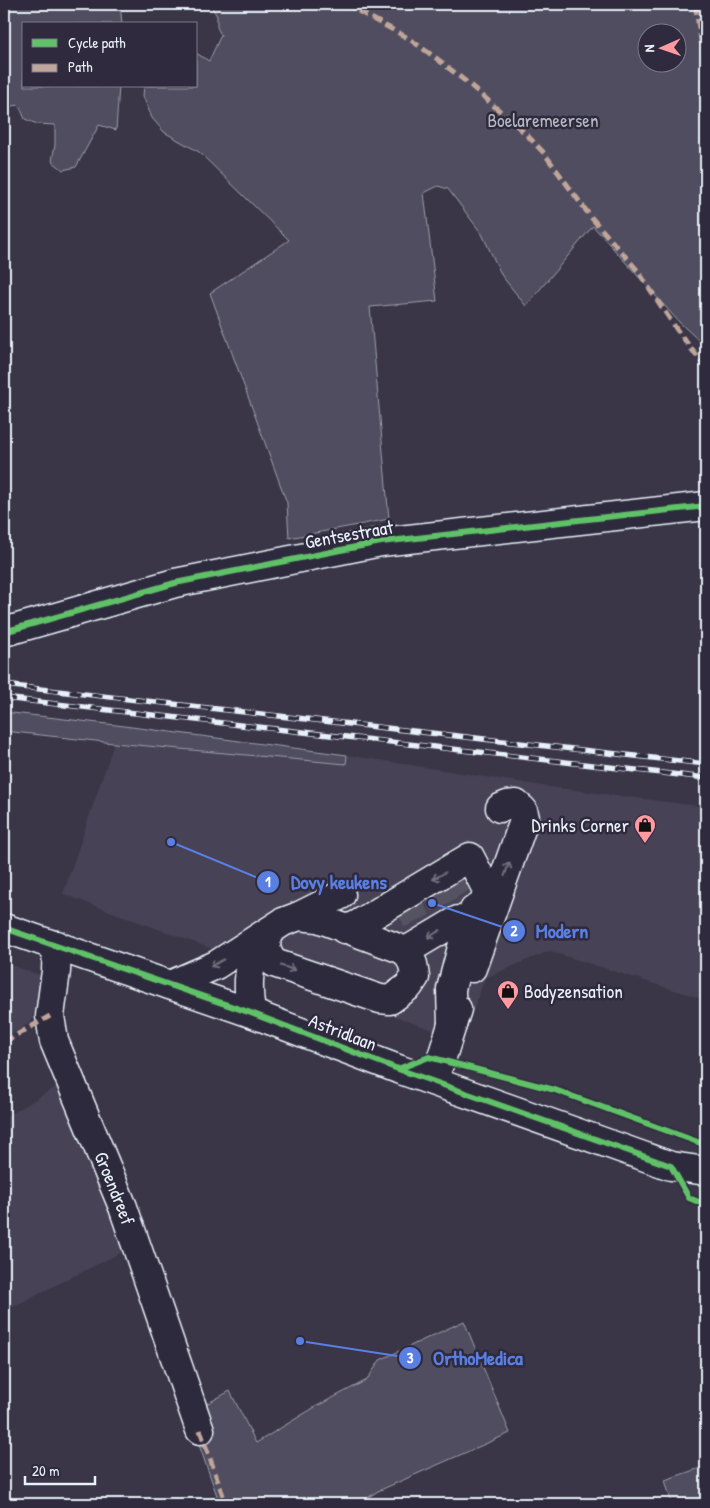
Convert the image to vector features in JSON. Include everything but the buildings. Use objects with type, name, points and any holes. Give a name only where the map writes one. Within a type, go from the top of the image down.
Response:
[{"type":"street","name":"Gentsestraat","points":[[4,632],[175,583],[381,542],[706,506]]},
{"type":"street","points":[[432,1080],[441,1060],[525,818],[523,810],[516,804],[500,808]]},
{"type":"street","points":[[344,929],[356,926],[470,857],[487,890],[484,905],[406,951]]},
{"type":"street","points":[[170,985],[216,965],[284,922],[341,895]]},
{"type":"street","points":[[263,935],[267,955],[274,963],[380,1000],[390,1000],[409,986],[415,977],[413,964],[406,951],[318,918],[299,916]]},
{"type":"street","points":[[452,1025],[451,989],[465,936],[458,920]]},
{"type":"street","name":"Astridlaan","points":[[4,928],[170,985],[671,1166],[706,1171]]},
{"type":"street","points":[[251,1014],[248,992],[251,960],[263,935]]},
{"type":"street","name":"Groendreef","points":[[57,945],[56,971],[50,1016],[54,1041],[124,1207],[200,1430]]},
{"type":"street","name":"Astridlaan","points":[[671,1166],[706,1192]]},
{"type":"shaded area","points":[[114,743],[346,764],[347,755],[543,786],[706,807],[706,1000],[549,951],[485,978],[462,1041],[63,894]]},
{"type":"shaded area","points":[[4,963],[46,977],[31,1022],[4,1039]]},
{"type":"shaded area","points":[[56,1087],[126,1250],[4,1311],[4,1118]]},
{"type":"green space","points":[[4,4],[120,4],[122,22],[22,22],[22,88],[119,88],[116,130],[99,125],[76,167],[63,170],[52,161],[55,145],[55,125],[37,124],[25,119],[19,105],[4,107]]},
{"type":"green space","name":"Boelaremeersen","points":[[210,4],[706,4],[706,347],[680,323],[593,226],[526,306],[502,276],[482,234],[448,189],[438,186],[424,193],[437,301],[370,307],[389,519],[289,538],[287,503],[210,293],[289,240],[199,152],[164,132],[152,118],[143,96],[144,88],[198,88],[198,54],[209,61],[221,35],[217,27],[217,16]]},
{"type":"green space","points":[[4,712],[347,755],[346,764],[4,731]]},
{"type":"green space","points":[[464,1321],[510,1433],[378,1491],[358,1504],[220,1504],[188,1414],[230,1391],[256,1443],[315,1407],[367,1380],[380,1360]]},
{"type":"green space","points":[[706,1466],[706,1504],[672,1504],[665,1480]]},
{"type":"tunnel","points":[[450,869],[473,911]]},
{"type":"tunnel","points":[[432,880],[453,922]]},
{"type":"tunnel","points":[[405,896],[426,939]]},
{"type":"railway","points":[[4,685],[706,764]]},
{"type":"railway","points":[[4,698],[706,778]]},
{"type":"marked path","points":[[345,4],[408,38],[436,58],[524,132],[544,153],[590,216],[638,271],[677,330],[706,368]]},
{"type":"marked path","points":[[695,4],[706,70]]},
{"type":"marked path","points":[[4,1042],[50,1016]]},
{"type":"marked path","points":[[200,1430],[226,1504]]},
{"type":"cycle path","points":[[4,632],[175,583],[381,542],[706,506]]},
{"type":"cycle path","points":[[4,928],[251,1013],[398,1069],[671,1166],[689,1198],[706,1205]]},
{"type":"cycle path","points":[[398,1069],[429,1057],[555,1090],[706,1145]]},
{"type":"place","name":"Dovy keukens","points":[[171,842]]},
{"type":"place","name":"Drinks Corner","points":[[645,844]]},
{"type":"place","name":"Modern","points":[[432,903]]},
{"type":"place","name":"Bodyzensation","points":[[508,1010]]},
{"type":"place","name":"OrthoMedica","points":[[300,1341]]}]
